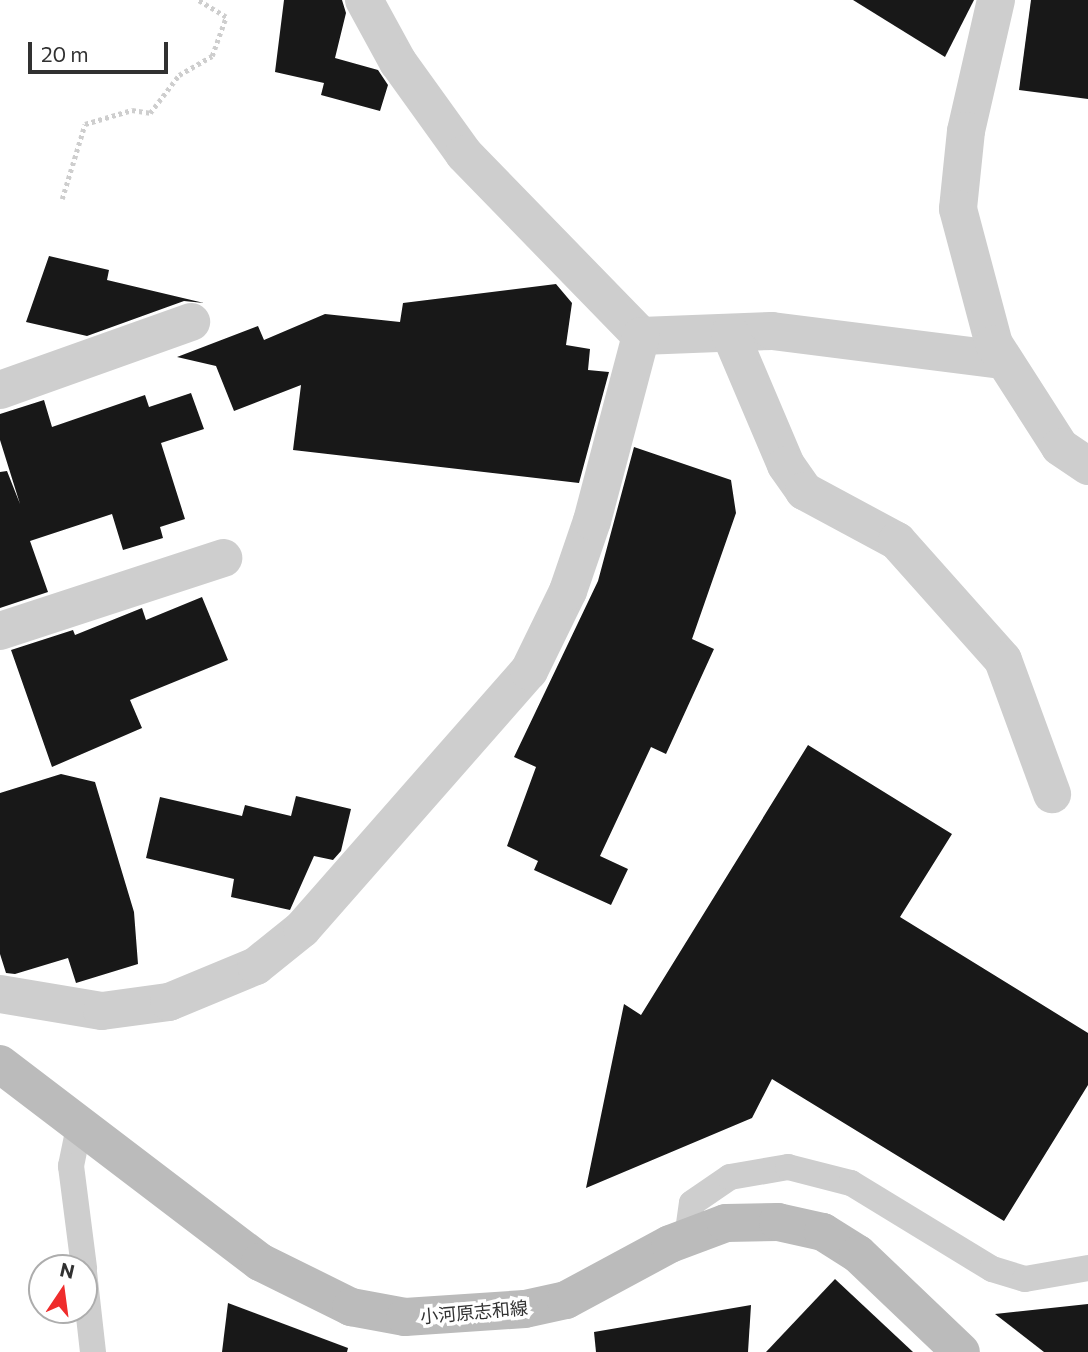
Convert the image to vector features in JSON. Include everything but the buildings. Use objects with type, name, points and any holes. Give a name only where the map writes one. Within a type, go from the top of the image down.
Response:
[{"type":"main road","name":"小河原志和線","points":[[0,1064],[80,1122],[260,1262],[351,1307],[405,1317],[525,1309],[566,1300],[687,1238],[726,1223],[778,1222],[823,1232],[858,1254],[961,1352]]},
{"type":"street","points":[[364,0],[398,62],[464,154],[641,336],[730,333],[890,342],[1003,360]]},
{"type":"street","points":[[996,0],[966,131],[958,209],[1003,360],[1060,447],[1088,466]]},
{"type":"street","points":[[0,390],[191,322]]},
{"type":"street","points":[[730,333],[786,466],[804,491],[897,541],[1003,660],[1052,794]]},
{"type":"street","points":[[0,994],[102,1011],[169,1002],[256,966],[302,929],[529,671],[576,568],[641,336]]},
{"type":"street","points":[[0,631],[223,558]]},
{"type":"lane","points":[[80,1122],[71,1166],[82,1254]]},
{"type":"lane","points":[[687,1238],[692,1203],[730,1177],[788,1167],[850,1183],[992,1269],[1025,1279],[1088,1268]]},
{"type":"lane","points":[[90,1324],[93,1352]]},
{"type":"path","points":[[62,199],[85,124],[132,110],[150,113],[179,75],[212,56],[226,17],[198,0]]}]
